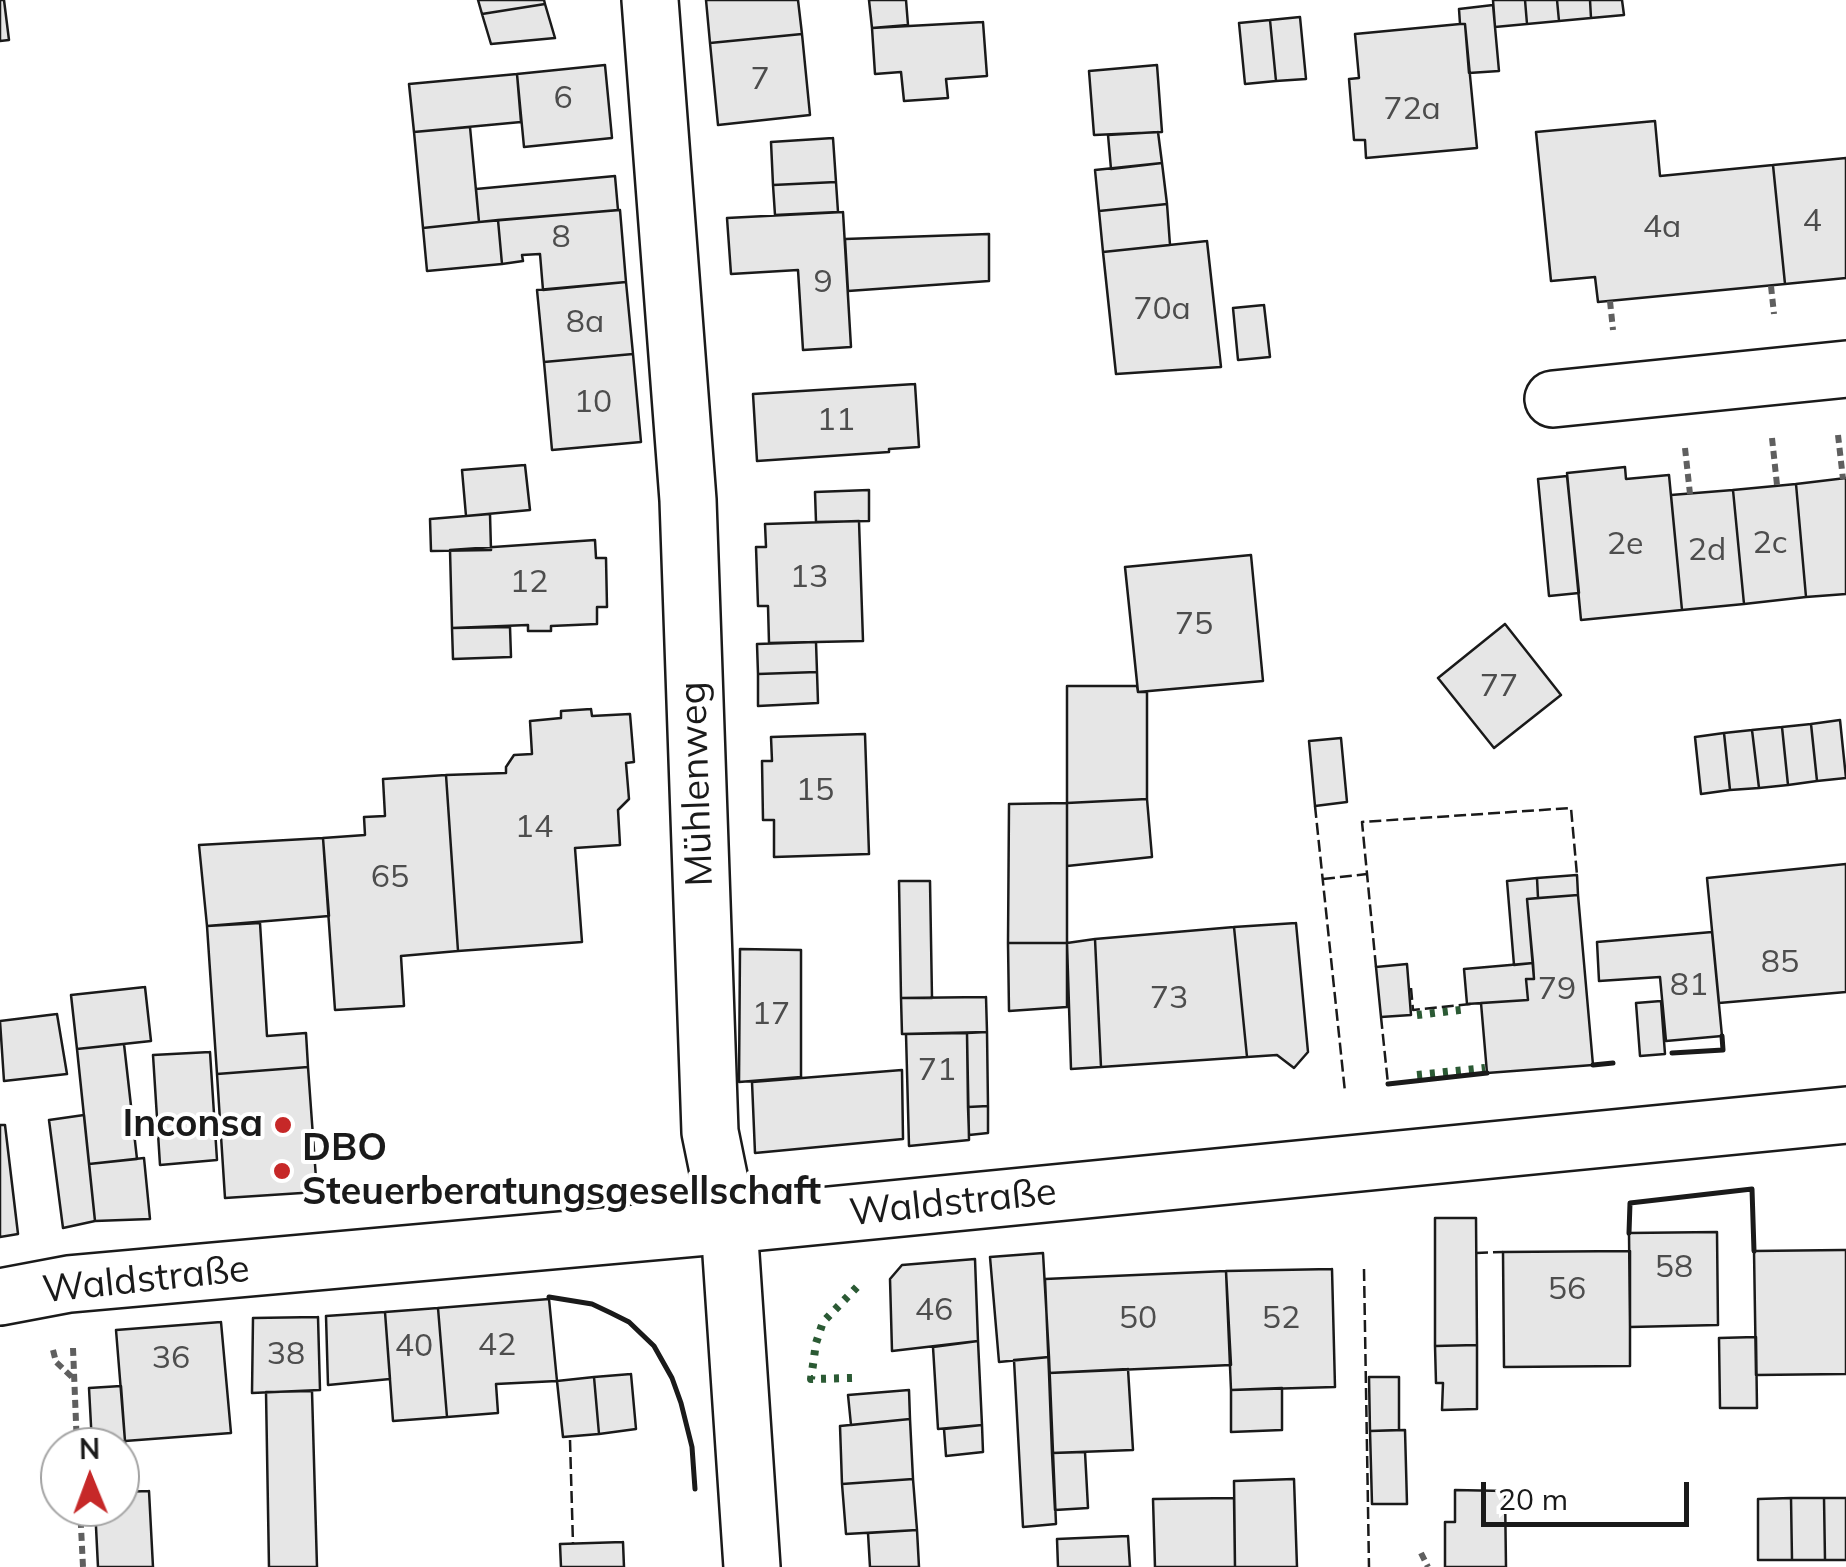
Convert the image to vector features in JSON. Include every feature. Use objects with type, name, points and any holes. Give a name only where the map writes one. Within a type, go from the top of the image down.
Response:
[{"type":"street","name":"Mühlenweg","points":[[650,0],[688,500],[710,1132],[729,1226],[752,1567]]},
{"type":"street","points":[[1554,399],[1846,369]]},
{"type":"street","name":"Waldstraße","points":[[0,1298],[69,1284],[729,1226],[1846,1115]]},
{"type":"path","points":[[73,1351],[76,1427]]},
{"type":"path","points":[[81,1527],[83,1567]]},
{"type":"path","points":[[1422,1553],[1428,1567]]},
{"type":"building","points":[[0,0],[4,0],[9,40],[0,41]]},
{"type":"building","points":[[478,0],[544,0],[545,4],[482,14]]},
{"type":"building","points":[[706,0],[798,0],[802,34],[710,43]]},
{"type":"building","points":[[869,0],[906,0],[908,25],[872,28]]},
{"type":"building","points":[[1493,0],[1525,0],[1527,24],[1495,27]]},
{"type":"building","points":[[1525,0],[1557,0],[1559,21],[1527,24]]},
{"type":"building","points":[[1557,0],[1590,0],[1591,18],[1559,21]]},
{"type":"building","points":[[1590,0],[1622,0],[1624,15],[1591,18]]},
{"type":"building","points":[[545,4],[555,38],[491,44],[482,14]]},
{"type":"building","points":[[1493,5],[1499,71],[1469,73],[1465,24],[1460,24],[1459,9]]},
{"type":"building","points":[[1300,17],[1306,79],[1276,81],[1270,20]]},
{"type":"building","points":[[1270,20],[1276,81],[1245,84],[1239,23]]},
{"type":"building","points":[[983,22],[987,76],[946,79],[948,98],[904,101],[901,72],[875,74],[872,28]]},
{"type":"building","points":[[1465,24],[1477,148],[1366,158],[1365,140],[1354,140],[1349,79],[1359,78],[1355,34]]},
{"type":"building","points":[[802,34],[810,115],[718,125],[710,43]]},
{"type":"building","points":[[605,65],[612,138],[524,147],[517,74]]},
{"type":"building","points":[[1157,65],[1162,132],[1094,135],[1089,71]]},
{"type":"building","points":[[517,74],[521,122],[414,132],[409,84]]},
{"type":"building","points":[[1655,121],[1660,176],[1773,165],[1785,284],[1598,302],[1595,277],[1551,281],[1536,132]]},
{"type":"building","points":[[470,127],[479,222],[423,228],[414,132]]},
{"type":"building","points":[[1158,132],[1162,163],[1111,169],[1108,135]]},
{"type":"building","points":[[833,138],[836,182],[773,185],[771,142]]},
{"type":"building","points":[[1846,158],[1846,278],[1785,284],[1773,165]]},
{"type":"building","points":[[1162,163],[1167,204],[1099,211],[1095,170]]},
{"type":"building","points":[[615,176],[618,210],[479,222],[476,189]]},
{"type":"building","points":[[836,182],[838,212],[775,215],[773,185]]},
{"type":"building","points":[[1167,204],[1170,245],[1103,252],[1099,211]]},
{"type":"building","points":[[620,210],[626,282],[543,290],[540,254],[522,255],[523,261],[502,264],[498,220]]},
{"type":"building","points":[[843,212],[851,347],[803,350],[798,270],[731,274],[727,218]]},
{"type":"building","points":[[498,220],[502,264],[427,271],[423,228]]},
{"type":"building","points":[[989,234],[989,281],[848,291],[845,239]]},
{"type":"building","points":[[1207,241],[1221,367],[1116,374],[1103,252]]},
{"type":"building","points":[[626,282],[633,354],[544,362],[537,290]]},
{"type":"building","points":[[1264,305],[1270,357],[1238,360],[1233,308]]},
{"type":"building","points":[[633,354],[641,442],[552,450],[544,362]]},
{"type":"building","points":[[915,384],[919,447],[757,461],[753,394]]},
{"type":"building","points":[[525,465],[530,510],[466,516],[462,470]]},
{"type":"building","points":[[1625,467],[1626,479],[1669,475],[1682,610],[1581,620],[1567,473]]},
{"type":"building","points":[[1567,476],[1579,593],[1549,596],[1538,479]]},
{"type":"building","points":[[1846,478],[1846,594],[1806,597],[1796,484]]},
{"type":"building","points":[[1796,484],[1806,597],[1744,604],[1733,490]]},
{"type":"building","points":[[869,490],[869,521],[816,522],[815,492]]},
{"type":"building","points":[[1733,490],[1744,604],[1682,610],[1671,495]]},
{"type":"building","points":[[490,514],[491,550],[431,551],[430,519]]},
{"type":"building","points":[[859,521],[863,641],[769,643],[768,606],[758,606],[756,547],[766,547],[765,524]]},
{"type":"building","points":[[595,540],[596,558],[606,558],[607,607],[597,607],[597,624],[551,626],[551,631],[528,631],[528,625],[452,628],[450,550]]},
{"type":"building","points":[[1251,555],[1263,681],[1138,692],[1125,567]]},
{"type":"building","points":[[1505,624],[1561,695],[1494,748],[1438,678]]},
{"type":"building","points":[[510,627],[511,657],[453,659],[452,628]]},
{"type":"building","points":[[816,642],[817,672],[758,674],[757,644]]},
{"type":"building","points":[[817,672],[818,703],[758,706],[758,674]]},
{"type":"building","points":[[1067,686],[1137,686],[1138,692],[1147,692],[1147,799],[1067,803]]},
{"type":"building","points":[[591,709],[592,716],[630,714],[634,762],[626,763],[629,799],[618,810],[620,845],[575,848],[582,942],[458,951],[446,775],[506,773],[514,755],[532,754],[530,721],[561,718],[561,711]]},
{"type":"building","points":[[1840,720],[1846,778],[1817,781],[1811,724]]},
{"type":"building","points":[[1811,724],[1817,781],[1788,785],[1782,727]]},
{"type":"building","points":[[1782,727],[1788,785],[1759,788],[1752,730]]},
{"type":"building","points":[[1752,730],[1759,788],[1730,790],[1724,733]]},
{"type":"building","points":[[1724,733],[1730,790],[1701,794],[1695,737]]},
{"type":"building","points":[[865,734],[869,854],[774,857],[774,820],[763,820],[762,761],[772,761],[771,737]]},
{"type":"building","points":[[1341,738],[1347,802],[1315,806],[1309,741]]},
{"type":"building","points":[[446,775],[458,951],[401,956],[404,1006],[335,1010],[323,838],[365,835],[364,817],[385,816],[383,779]]},
{"type":"building","points":[[1147,799],[1152,857],[1067,866],[1067,803]]},
{"type":"building","points":[[1067,803],[1067,943],[1008,943],[1009,804]]},
{"type":"building","points":[[323,838],[329,916],[207,926],[199,845]]},
{"type":"building","points":[[1846,864],[1846,992],[1719,1003],[1707,878]]},
{"type":"building","points":[[1577,875],[1578,895],[1538,898],[1537,878]]},
{"type":"building","points":[[1537,878],[1538,898],[1527,899],[1533,963],[1514,965],[1507,881]]},
{"type":"building","points":[[899,881],[930,881],[932,998],[901,998]]},
{"type":"building","points":[[1578,895],[1593,1065],[1487,1073],[1481,1003],[1528,1000],[1526,979],[1534,979],[1527,899]]},
{"type":"building","points":[[260,923],[267,1036],[306,1033],[308,1067],[217,1074],[207,926]]},
{"type":"building","points":[[1296,923],[1308,1052],[1294,1068],[1277,1055],[1247,1057],[1234,927]]},
{"type":"building","points":[[1234,927],[1247,1057],[1101,1067],[1095,939]]},
{"type":"building","points":[[1712,932],[1722,1036],[1666,1041],[1660,977],[1599,981],[1597,942]]},
{"type":"building","points":[[1095,939],[1101,1067],[1071,1069],[1067,943]]},
{"type":"building","points":[[1008,943],[1067,943],[1067,1007],[1009,1011]]},
{"type":"building","points":[[740,949],[801,950],[801,1077],[739,1082]]},
{"type":"building","points":[[1533,963],[1534,979],[1526,979],[1528,1000],[1467,1004],[1464,969]]},
{"type":"building","points":[[1407,964],[1411,1015],[1381,1017],[1376,967]]},
{"type":"building","points":[[145,987],[151,1041],[77,1049],[71,995]]},
{"type":"building","points":[[986,997],[987,1032],[902,1034],[901,998]]},
{"type":"building","points":[[1661,1001],[1665,1054],[1640,1056],[1636,1003]]},
{"type":"building","points":[[57,1014],[67,1074],[4,1081],[0,1021]]},
{"type":"building","points":[[987,1032],[988,1106],[968,1107],[967,1033]]},
{"type":"building","points":[[967,1033],[969,1140],[909,1146],[906,1034]]},
{"type":"building","points":[[124,1044],[137,1159],[89,1164],[77,1049]]},
{"type":"building","points":[[210,1052],[217,1160],[160,1165],[153,1055]]},
{"type":"building","points":[[308,1067],[317,1192],[225,1198],[217,1074]]},
{"type":"building","points":[[902,1070],[903,1139],[755,1153],[752,1082]]},
{"type":"building","points":[[988,1106],[988,1133],[969,1135],[968,1107]]},
{"type":"building","points":[[84,1115],[95,1221],[63,1228],[49,1120]]},
{"type":"building","points":[[0,1125],[5,1125],[18,1234],[0,1237]]},
{"type":"building","points":[[144,1158],[150,1219],[95,1221],[89,1164]]},
{"type":"building","points":[[1435,1218],[1476,1218],[1477,1345],[1435,1346]]},
{"type":"building","points":[[1717,1232],[1718,1325],[1630,1327],[1629,1233]]},
{"type":"building","points":[[1846,1250],[1846,1374],[1756,1375],[1754,1251]]},
{"type":"building","points":[[1630,1251],[1630,1366],[1504,1367],[1503,1252]]},
{"type":"building","points":[[1043,1253],[1049,1357],[999,1362],[990,1257]]},
{"type":"building","points":[[975,1259],[978,1341],[892,1351],[890,1279],[902,1265]]},
{"type":"building","points":[[1332,1269],[1335,1387],[1231,1390],[1226,1271]]},
{"type":"building","points":[[1226,1271],[1231,1365],[1049,1373],[1045,1279]]},
{"type":"building","points":[[549,1299],[557,1381],[496,1384],[498,1413],[447,1417],[438,1308]]},
{"type":"building","points":[[438,1308],[447,1417],[393,1421],[385,1312]]},
{"type":"building","points":[[385,1312],[390,1379],[328,1385],[326,1316]]},
{"type":"building","points":[[318,1317],[320,1390],[252,1393],[253,1318]]},
{"type":"building","points":[[221,1322],[231,1433],[140,1440],[140,1427],[124,1427],[116,1330]]},
{"type":"building","points":[[1756,1337],[1757,1408],[1720,1408],[1719,1338]]},
{"type":"building","points":[[978,1341],[982,1425],[938,1429],[933,1347]]},
{"type":"building","points":[[1477,1345],[1477,1409],[1442,1410],[1443,1383],[1436,1383],[1435,1346]]},
{"type":"building","points":[[1049,1357],[1056,1524],[1023,1527],[1014,1360]]},
{"type":"building","points":[[1128,1369],[1133,1450],[1052,1453],[1049,1373]]},
{"type":"building","points":[[631,1374],[636,1429],[599,1434],[594,1377]]},
{"type":"building","points":[[594,1377],[599,1434],[563,1437],[557,1381]]},
{"type":"building","points":[[1369,1377],[1399,1377],[1399,1430],[1370,1431]]},
{"type":"building","points":[[121,1386],[124,1427],[91,1427],[89,1388]]},
{"type":"building","points":[[1282,1388],[1282,1430],[1231,1432],[1231,1390]]},
{"type":"building","points":[[909,1390],[910,1419],[851,1425],[848,1395]]},
{"type":"building","points":[[312,1391],[317,1567],[269,1567],[266,1392]]},
{"type":"building","points":[[910,1419],[913,1479],[842,1484],[840,1426]]},
{"type":"building","points":[[982,1425],[983,1452],[946,1456],[944,1429]]},
{"type":"building","points":[[1405,1430],[1407,1504],[1372,1504],[1370,1431]]},
{"type":"building","points":[[1085,1452],[1088,1508],[1055,1510],[1052,1453]]},
{"type":"building","points":[[913,1479],[917,1530],[846,1534],[842,1484]]},
{"type":"building","points":[[1294,1479],[1297,1567],[1235,1567],[1234,1481]]},
{"type":"building","points":[[1455,1490],[1505,1491],[1506,1567],[1445,1567],[1445,1522],[1455,1522]]},
{"type":"building","points":[[140,1491],[149,1491],[153,1567],[98,1567],[96,1527],[140,1527]]},
{"type":"building","points":[[1234,1498],[1235,1567],[1155,1567],[1153,1499]]},
{"type":"building","points":[[1791,1498],[1824,1498],[1825,1560],[1792,1560]]},
{"type":"building","points":[[1791,1498],[1792,1560],[1758,1560],[1758,1499]]},
{"type":"building","points":[[1824,1498],[1846,1498],[1846,1560],[1825,1560]]},
{"type":"building","points":[[917,1530],[919,1567],[870,1567],[868,1533]]},
{"type":"building","points":[[1128,1536],[1130,1567],[1058,1567],[1057,1539]]},
{"type":"building","points":[[623,1542],[624,1567],[561,1567],[560,1544]]},
{"type":"hedge","points":[[1417,1015],[1468,1009]]},
{"type":"hedge","points":[[1417,1075],[1485,1068]]},
{"type":"hedge","points":[[852,1378],[811,1379],[823,1322],[858,1286]]},
{"type":"fence","points":[[1315,806],[1345,1092]]},
{"type":"fence","points":[[1376,967],[1362,822],[1571,808],[1577,875]]},
{"type":"fence","points":[[1323,879],[1367,874]]},
{"type":"fence","points":[[1411,988],[1413,1010],[1471,1004]]},
{"type":"fence","points":[[1381,1017],[1388,1084]]},
{"type":"fence","points":[[1476,1253],[1503,1252]]},
{"type":"fence","points":[[1364,1269],[1369,1567]]},
{"type":"fence","points":[[570,1440],[573,1544]]},
{"type":"wall","points":[[1672,1053],[1723,1050],[1722,1036]]},
{"type":"wall","points":[[1593,1065],[1613,1063]]},
{"type":"wall","points":[[1388,1084],[1487,1073]]},
{"type":"wall","points":[[1629,1233],[1630,1203],[1752,1189],[1754,1251]]},
{"type":"wall","points":[[549,1297],[592,1304],[629,1322],[654,1346],[681,1403],[692,1447],[695,1489]]},
{"type":"place","name":"Inconsa","points":[[283,1125]]},
{"type":"place","name":"DBO Steuerberatungsgesellschaft","points":[[282,1171]]}]
